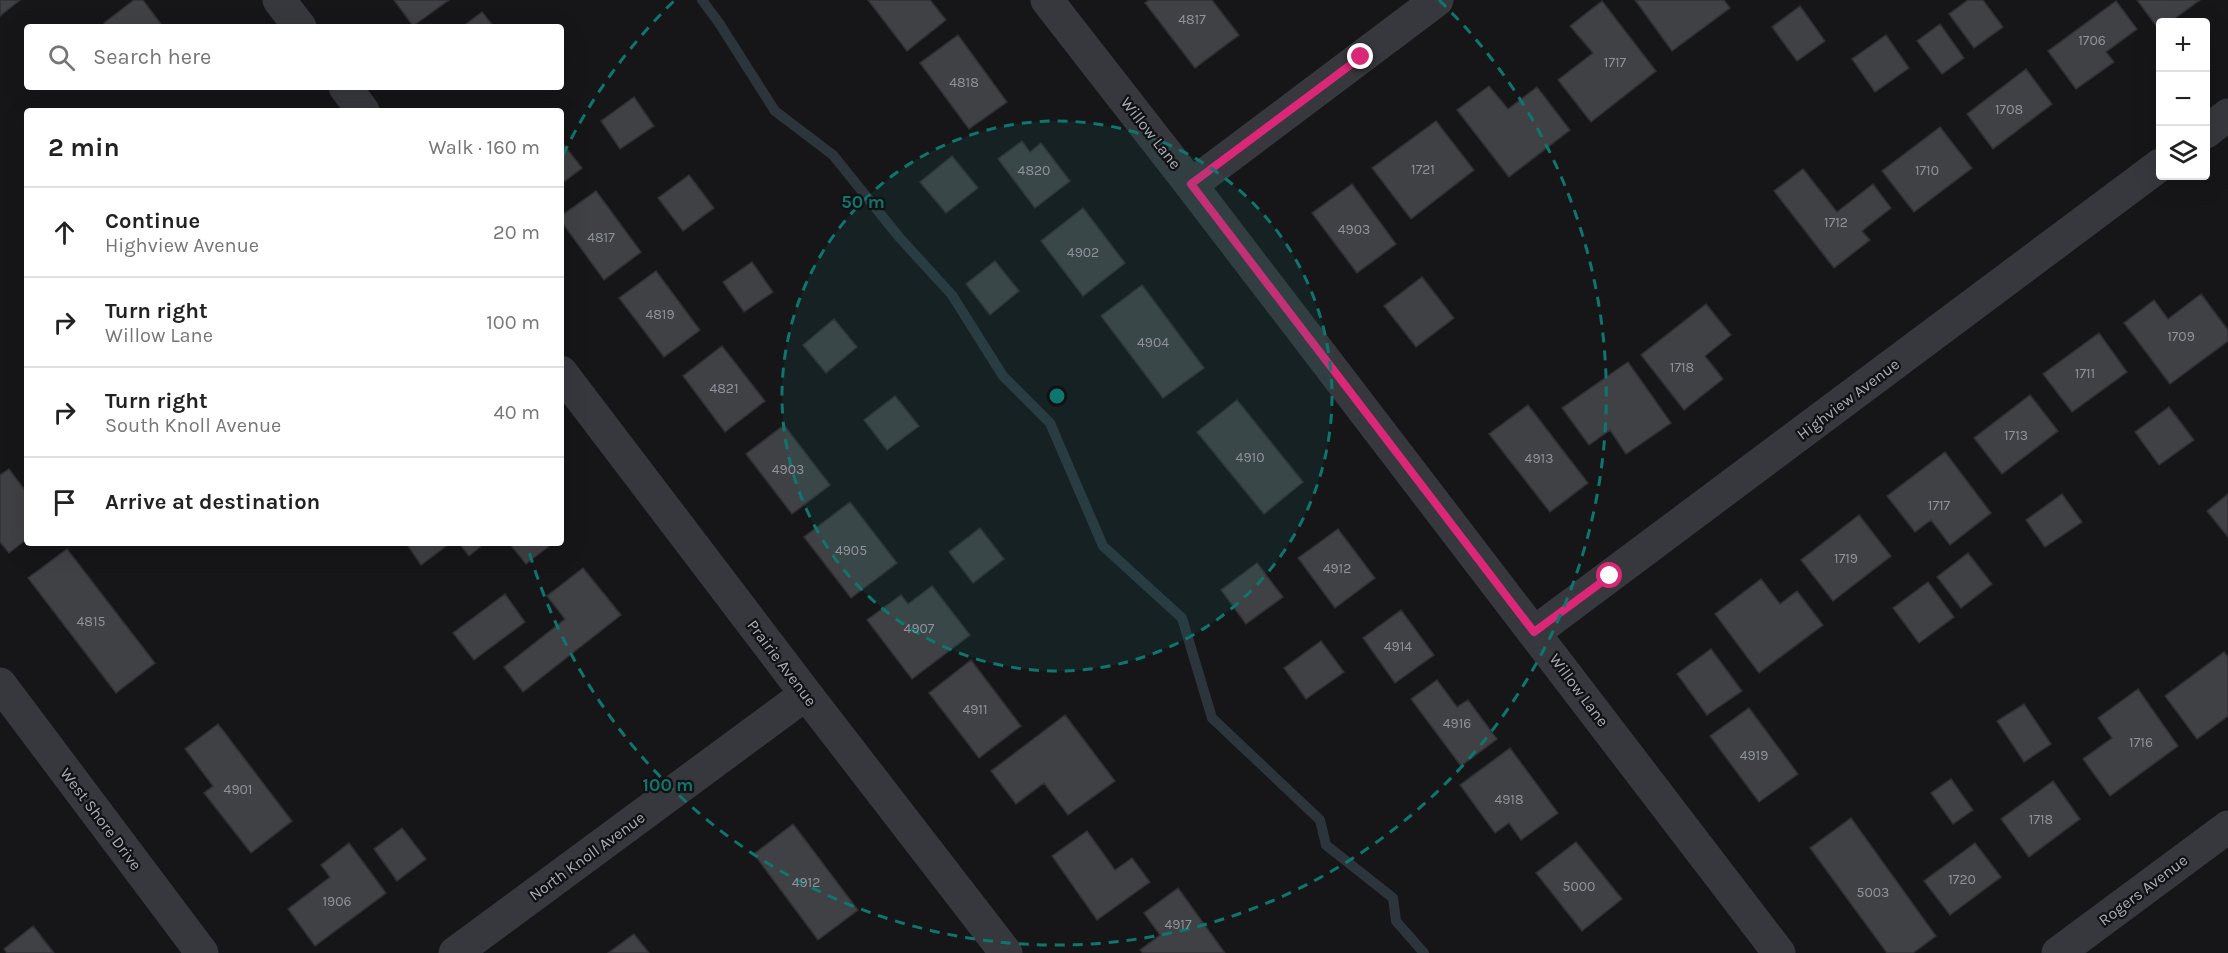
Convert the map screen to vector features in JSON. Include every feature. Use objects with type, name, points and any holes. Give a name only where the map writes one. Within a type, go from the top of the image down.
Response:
[{"type":"street","points":[[279,0],[298,24]]},
{"type":"street","name":"Willow Lane","points":[[1047,0],[1191,184],[1779,953]]},
{"type":"street","points":[[1191,184],[1437,0]]},
{"type":"street","points":[[347,90],[361,108]]},
{"type":"street","points":[[2210,128],[2228,115]]},
{"type":"street","name":"Highview Avenue","points":[[1534,632],[2156,168]]},
{"type":"street","name":"Prairie Avenue","points":[[564,376],[1006,953]]},
{"type":"street","name":"West Shore Drive","points":[[0,684],[202,953]]},
{"type":"street","name":"North Knoll Avenue","points":[[455,953],[806,694]]},
{"type":"street","name":"Rogers Avenue","points":[[2058,953],[2228,827]]},
{"type":"building","points":[[0,0],[20,0],[0,16]]},
{"type":"building","points":[[134,0],[143,0],[161,24],[104,24]]},
{"type":"building","points":[[394,0],[449,0],[416,24],[412,24]]},
{"type":"building","points":[[868,0],[930,0],[946,20],[907,51]]},
{"type":"building","points":[[1149,0],[1212,0],[1239,35],[1195,68],[1145,3]]},
{"type":"building","points":[[1635,0],[1724,0],[1730,8],[1672,51]]},
{"type":"building","points":[[1968,0],[1983,0],[2003,27],[1974,48],[1949,14]]},
{"type":"building","points":[[2137,0],[2200,0],[2175,18],[2156,18],[2156,26]]},
{"type":"building","points":[[1602,1],[1656,71],[1591,122],[1558,80],[1593,53],[1570,26]]},
{"type":"building","points":[[2116,1],[2137,29],[2106,52],[2114,62],[2076,89],[2048,51]]},
{"type":"building","points":[[1800,6],[1825,41],[1797,61],[1772,27]]},
{"type":"building","points":[[482,12],[492,24],[466,24]]},
{"type":"building","points":[[1940,24],[1964,58],[1942,74],[1917,41]]},
{"type":"building","points":[[958,35],[1007,102],[969,129],[920,63]]},
{"type":"building","points":[[1886,35],[1909,68],[1875,92],[1852,59]]},
{"type":"building","points":[[2026,69],[2052,104],[1993,149],[1967,114]]},
{"type":"building","points":[[1489,86],[1508,109],[1537,87],[1570,130],[1509,177],[1457,110]]},
{"type":"building","points":[[634,97],[654,126],[620,149],[601,121]]},
{"type":"building","points":[[1436,121],[1474,170],[1411,219],[1372,168]]},
{"type":"building","points":[[1940,127],[1972,168],[1914,212],[1882,171]]},
{"type":"building","points":[[1022,141],[1030,152],[1041,143],[1070,181],[1035,208],[998,159]]},
{"type":"building","points":[[564,145],[582,168],[564,182]]},
{"type":"building","points":[[952,156],[978,188],[946,213],[920,182]]},
{"type":"building","points":[[1803,169],[1837,212],[1873,184],[1891,208],[1862,231],[1870,240],[1834,268],[1774,191]]},
{"type":"building","points":[[689,175],[714,208],[683,231],[658,198]]},
{"type":"building","points":[[1352,184],[1396,244],[1357,273],[1312,213]]},
{"type":"building","points":[[596,191],[641,252],[604,280],[564,225],[564,214]]},
{"type":"building","points":[[1083,208],[1125,263],[1083,296],[1041,241]]},
{"type":"building","points":[[995,261],[1019,291],[990,315],[966,284]]},
{"type":"building","points":[[752,262],[773,292],[744,312],[723,282]]},
{"type":"building","points":[[656,271],[700,330],[664,357],[619,298]]},
{"type":"building","points":[[1422,277],[1454,318],[1416,347],[1384,306]]},
{"type":"building","points":[[1142,285],[1204,368],[1163,398],[1101,316]]},
{"type":"building","points":[[2201,294],[2228,330],[2228,341],[2170,384],[2124,323],[2154,300],[2168,319]]},
{"type":"building","points":[[1706,304],[1731,335],[1705,356],[1723,379],[1684,410],[1641,355]]},
{"type":"building","points":[[834,319],[857,347],[826,373],[803,345]]},
{"type":"building","points":[[2099,333],[2127,372],[2072,412],[2043,374]]},
{"type":"building","points":[[722,346],[765,401],[725,432],[683,376]]},
{"type":"building","points":[[1628,362],[1671,423],[1626,454],[1610,430],[1589,445],[1562,408]]},
{"type":"building","points":[[2030,395],[2058,431],[2002,474],[1974,438]]},
{"type":"building","points":[[895,396],[919,426],[887,450],[864,420]]},
{"type":"building","points":[[1237,400],[1303,482],[1264,514],[1197,432]]},
{"type":"building","points":[[1528,405],[1588,483],[1550,512],[1489,434]]},
{"type":"building","points":[[2169,407],[2194,440],[2159,465],[2135,432]]},
{"type":"building","points":[[784,425],[830,485],[792,514],[746,454]]},
{"type":"building","points":[[1945,452],[1991,513],[1950,545],[1931,520],[1915,532],[1887,496]]},
{"type":"building","points":[[9,469],[24,489],[24,541],[9,553],[0,542],[0,475]]},
{"type":"building","points":[[2062,494],[2082,522],[2045,547],[2026,520]]},
{"type":"building","points":[[2228,494],[2228,537],[2207,511]]},
{"type":"building","points":[[850,502],[897,563],[851,598],[804,537]]},
{"type":"building","points":[[1859,515],[1891,556],[1833,601],[1801,560]]},
{"type":"building","points":[[980,528],[1004,559],[973,583],[949,552]]},
{"type":"building","points":[[1338,529],[1375,578],[1335,608],[1298,558]]},
{"type":"building","points":[[408,546],[446,546],[421,565]]},
{"type":"building","points":[[461,546],[481,546],[469,556]]},
{"type":"building","points":[[511,546],[549,546],[526,564]]},
{"type":"building","points":[[67,549],[155,663],[116,693],[28,578]]},
{"type":"building","points":[[1968,553],[1992,584],[1961,608],[1937,577]]},
{"type":"building","points":[[1257,563],[1283,597],[1246,624],[1221,590]]},
{"type":"building","points":[[583,568],[621,615],[523,692],[504,667],[565,619],[547,596]]},
{"type":"building","points":[[1761,579],[1780,604],[1797,591],[1823,625],[1759,673],[1715,614]]},
{"type":"building","points":[[1928,582],[1954,617],[1919,643],[1893,608]]},
{"type":"building","points":[[932,586],[970,635],[912,679],[867,620],[901,595],[908,604]]},
{"type":"building","points":[[505,594],[525,622],[474,660],[453,633]]},
{"type":"building","points":[[1401,610],[1434,655],[1395,683],[1363,638]]},
{"type":"building","points":[[1321,641],[1344,672],[1306,699],[1284,668]]},
{"type":"building","points":[[1711,649],[1742,691],[1707,715],[1677,674]]},
{"type":"building","points":[[2224,652],[2228,657],[2228,716],[2197,739],[2165,696]]},
{"type":"building","points":[[971,660],[1021,726],[979,758],[929,693]]},
{"type":"building","points":[[1437,680],[1457,707],[1468,700],[1497,739],[1461,766],[1411,699]]},
{"type":"building","points":[[2138,689],[2178,746],[2110,796],[2083,759],[2112,738],[2098,718]]},
{"type":"building","points":[[2024,704],[2051,744],[2024,762],[1997,721]]},
{"type":"building","points":[[1749,708],[1798,774],[1759,802],[1710,736]]},
{"type":"building","points":[[1065,715],[1115,781],[1068,815],[1044,783],[1016,804],[991,771]]},
{"type":"building","points":[[218,724],[292,821],[251,853],[204,793],[213,786],[185,749]]},
{"type":"building","points":[[1510,748],[1558,813],[1521,840],[1509,823],[1495,833],[1460,785]]},
{"type":"building","points":[[1951,779],[1973,810],[1953,824],[1931,793]]},
{"type":"building","points":[[2053,781],[2080,819],[2029,857],[2001,819]]},
{"type":"building","points":[[1851,818],[1936,936],[1913,953],[1887,953],[1810,848]]},
{"type":"building","points":[[793,824],[858,910],[818,940],[754,854]]},
{"type":"building","points":[[402,828],[426,859],[397,881],[374,849]]},
{"type":"building","points":[[1087,831],[1115,870],[1132,858],[1150,882],[1097,920],[1052,856]]},
{"type":"building","points":[[1576,842],[1622,899],[1582,931],[1536,873]]},
{"type":"building","points":[[349,843],[386,893],[315,946],[288,909],[330,877],[321,865]]},
{"type":"building","points":[[1975,843],[2001,877],[1950,915],[1924,881]]},
{"type":"building","points":[[1178,888],[1225,953],[1143,953],[1140,950],[1160,935],[1144,913]]},
{"type":"building","points":[[33,926],[54,953],[7,953],[4,949]]},
{"type":"building","points":[[634,934],[649,953],[608,953]]},
{"type":"waterway","points":[[702,0],[775,111],[833,155],[899,237],[952,295],[1003,376],[1050,423],[1103,546],[1182,618],[1212,718],[1320,820],[1326,845],[1393,898],[1396,921],[1424,953]]},
{"type":"route","points":[[1361,57],[1191,184],[1534,632],[1610,576]]}]
